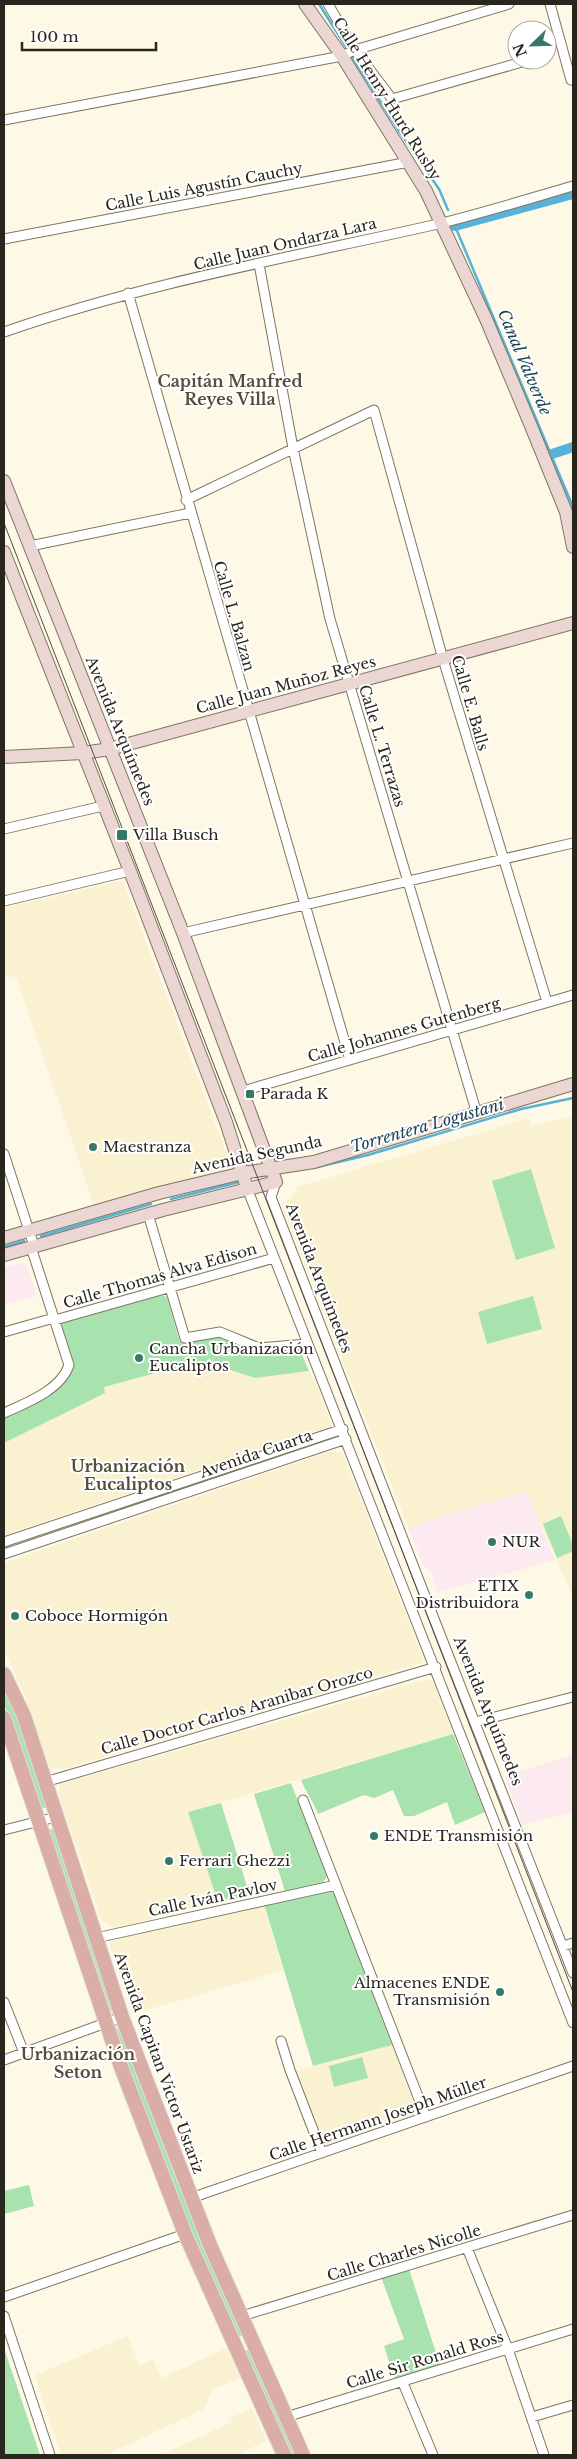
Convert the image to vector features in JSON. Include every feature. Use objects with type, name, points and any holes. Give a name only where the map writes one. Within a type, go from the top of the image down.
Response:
[{"type":"main road","name":"Calle Henry Hurd Rusby","points":[[306,4],[342,56],[410,162],[426,191],[486,320],[566,512],[573,546]]},
{"type":"main road","name":"Avenida Arquímedes","points":[[4,481],[183,933],[276,1182]]},
{"type":"main road","points":[[4,552],[8,572],[130,871],[247,1188]]},
{"type":"main road","name":"Calle Juan Muñoz Reyes","points":[[4,757],[83,753],[110,749],[350,686],[573,624]]},
{"type":"main road","name":"Avenida Segunda","points":[[4,1238],[159,1193],[243,1173],[314,1162],[573,1084]]},
{"type":"main road","name":"Avenida Segunda","points":[[4,1255],[148,1214],[276,1182]]},
{"type":"main road","name":"Avenida Capitan Víctor Ustariz","points":[[4,1674],[24,1716],[122,2017],[191,2198],[303,2455]]},
{"type":"main road","points":[[4,1718],[104,2023],[185,2234],[284,2455]]},
{"type":"main road","points":[[236,2348],[253,2342]]},
{"type":"street","name":"Calle Henry Hurd Rusby","points":[[328,4],[355,50],[392,99],[507,66]]},
{"type":"street","points":[[4,120],[342,56],[355,50],[509,4]]},
{"type":"street","points":[[550,4],[571,80]]},
{"type":"street","name":"Calle Luis Agustín Cauchy","points":[[4,238],[410,162]]},
{"type":"street","name":"Calle Juan Ondarza Lara","points":[[4,332],[72,308],[128,293],[440,223],[573,186]]},
{"type":"street","name":"Calle L. Terrazas","points":[[258,264],[293,448],[330,619],[477,1114]]},
{"type":"street","name":"Calle L. Balzan","points":[[128,293],[186,500],[350,1060]]},
{"type":"street","name":"Calle E. Balls","points":[[293,448],[374,410],[443,659],[502,859],[547,1002]]},
{"type":"street","points":[[186,500],[293,448]]},
{"type":"street","points":[[30,546],[190,513]]},
{"type":"street","points":[[4,828],[104,806]]},
{"type":"street","points":[[183,933],[573,843]]},
{"type":"street","points":[[4,901],[130,871]]},
{"type":"street","name":"Calle Johannes Gutenberg","points":[[243,1091],[573,995]]},
{"type":"street","points":[[4,1154],[30,1231],[32,1246],[69,1365],[67,1373],[63,1378],[37,1396],[4,1413]]},
{"type":"street","name":"Avenida Arquímedes","points":[[276,1182],[271,1197],[573,1973]]},
{"type":"street","points":[[247,1188],[307,1344],[343,1429],[573,2022]]},
{"type":"street","points":[[148,1214],[168,1288],[185,1338],[220,1332],[259,1348],[307,1344]]},
{"type":"street","name":"Calle Thomas Alva Edison","points":[[4,1332],[274,1258]]},
{"type":"street","name":"Avenida Cuarta","points":[[4,1542],[343,1429]]},
{"type":"street","name":"Avenida Cuarta","points":[[4,1554],[346,1439]]},
{"type":"street","points":[[93,1512],[96,1523]]},
{"type":"street","name":"Calle Doctor Carlos Aranibar Orozco","points":[[45,1782],[436,1667]]},
{"type":"street","points":[[475,1722],[573,1696]]},
{"type":"street","points":[[303,1800],[426,2117]]},
{"type":"street","points":[[4,1830],[56,1817]]},
{"type":"street","name":"Calle Iván Pavlov","points":[[96,1938],[336,1885]]},
{"type":"street","points":[[563,1946],[573,1943]]},
{"type":"street","points":[[4,2002],[24,2052]]},
{"type":"street","points":[[4,2060],[122,2017]]},
{"type":"street","points":[[281,2041],[290,2070],[322,2153]]},
{"type":"street","name":"Calle Hermann Joseph Müller","points":[[191,2198],[573,2066]]},
{"type":"street","name":"Calle Charles Nicolle","points":[[242,2316],[573,2215]]},
{"type":"street","points":[[4,2297],[185,2234]]},
{"type":"street","points":[[467,2248],[508,2349],[544,2455]]},
{"type":"street","points":[[4,2316],[50,2455]]},
{"type":"street","name":"Calle Sir Ronald Ross","points":[[286,2418],[573,2329]]},
{"type":"street","points":[[403,2383],[433,2455]]},
{"type":"street","points":[[532,2417],[573,2405]]},
{"type":"shaded area","points":[[120,881],[123,882],[231,1165],[229,1169],[94,1206],[16,976],[4,978],[4,908]]},
{"type":"shaded area","points":[[573,1116],[572,1595],[526,1491],[408,1527],[281,1203],[292,1198],[297,1187],[529,1118],[531,1126]]},
{"type":"shaded area","points":[[25,1263],[29,1270],[37,1296],[4,1304],[4,1267]]},
{"type":"shaded area","points":[[212,1364],[255,1378],[309,1371],[314,1378],[332,1426],[4,1535],[4,1443],[105,1393],[103,1387],[163,1371]]},
{"type":"shaded area","points":[[331,1451],[343,1454],[424,1662],[64,1769],[50,1768],[28,1703],[4,1649],[4,1563]]},
{"type":"shaded area","name":"NUR","points":[[526,1491],[555,1560],[437,1593],[432,1573],[424,1567],[408,1527]]},
{"type":"shaded area","points":[[427,1679],[433,1682],[453,1734],[188,1812],[218,1902],[115,1928],[102,1922],[58,1792],[60,1784]]},
{"type":"shaded area","points":[[573,1755],[573,1812],[522,1825],[505,1776]]},
{"type":"shaded area","points":[[264,1906],[283,1970],[133,2014],[109,1943],[116,1939]]},
{"type":"shaded area","points":[[392,2045],[417,2112],[414,2118],[328,2146],[323,2141],[297,2071]]},
{"type":"shaded area","points":[[128,2336],[139,2365],[153,2359],[161,2378],[227,2348],[240,2378],[212,2390],[204,2409],[106,2455],[61,2455],[35,2375]]},
{"type":"shaded area","points":[[252,2408],[266,2441],[237,2455],[161,2455],[232,2422],[231,2418]]},
{"type":"green space","points":[[531,1169],[555,1248],[516,1260],[492,1181]]},
{"type":"green space","points":[[162,1295],[167,1297],[179,1339],[182,1343],[220,1335],[264,1352],[299,1348],[309,1371],[255,1378],[212,1364],[163,1371],[104,1387],[105,1393],[4,1443],[4,1417],[63,1384],[68,1378],[71,1371],[71,1356],[61,1326],[63,1323]]},
{"type":"green space","points":[[533,1296],[542,1329],[487,1344],[478,1312]]},
{"type":"green space","points":[[561,1516],[573,1545],[573,1551],[557,1558],[543,1524]]},
{"type":"green space","points":[[4,1685],[18,1716],[48,1806],[45,1808],[39,1807],[11,1719],[4,1705]]},
{"type":"green space","points":[[453,1734],[485,1812],[455,1825],[447,1802],[414,1816],[404,1816],[393,1790],[374,1798],[364,1795],[318,1814],[301,1780]]},
{"type":"green space","points":[[291,1783],[327,1876],[323,1883],[285,1891],[254,1794]]},
{"type":"green space","points":[[221,1803],[250,1896],[218,1902],[188,1812]]},
{"type":"green space","points":[[54,1828],[113,2009],[111,2012],[108,2011],[49,1830]]},
{"type":"green space","points":[[331,1891],[334,1894],[392,2045],[313,2066],[264,1904]]},
{"type":"green space","points":[[120,2029],[244,2334],[239,2337],[236,2337],[194,2240],[114,2030]]},
{"type":"green space","points":[[362,2057],[368,2078],[334,2087],[329,2066]]},
{"type":"green space","points":[[29,2185],[34,2206],[4,2214],[4,2191]]},
{"type":"green space","points":[[409,2269],[440,2365],[395,2380],[384,2346],[404,2339],[381,2277]]},
{"type":"green space","points":[[4,2348],[40,2455],[4,2455]]},
{"type":"green space","points":[[251,2350],[298,2455],[289,2455],[245,2351]]},
{"type":"waterway","name":"Canal Valverde","points":[[319,4],[348,50]]},
{"type":"waterway","name":"Canal Valverde","points":[[351,55],[399,131],[439,189],[448,210]]},
{"type":"waterway","points":[[455,226],[573,194]]},
{"type":"waterway","name":"Canal Valverde","points":[[455,226],[573,507]]},
{"type":"waterway","points":[[552,454],[573,447]]},
{"type":"waterway","name":"Torrentera Logustani","points":[[313,1168],[368,1155],[521,1109],[573,1098]]},
{"type":"waterway","name":"Torrentera Logustani","points":[[171,1199],[239,1182]]},
{"type":"waterway","name":"Torrentera Logustani","points":[[41,1236],[151,1204]]},
{"type":"waterway","name":"Torrentera Logustani","points":[[4,1247],[24,1241]]},
{"type":"tram line","points":[[4,523],[573,1992]]},
{"type":"place","name":"Villa Busch","points":[[122,835]]},
{"type":"place","name":"Parada K","points":[[250,1094]]},
{"type":"place","name":"Maestranza","points":[[93,1147]]},
{"type":"place","name":"Cancha Urbanización Eucaliptos","points":[[139,1358]]},
{"type":"place","name":"NUR","points":[[492,1542]]},
{"type":"place","name":"ETIX Distribuidora","points":[[529,1595]]},
{"type":"place","name":"Coboce Hormigón","points":[[15,1616]]},
{"type":"place","name":"ENDE Transmisión","points":[[374,1836]]},
{"type":"place","name":"Ferrari Ghezzi","points":[[169,1861]]},
{"type":"place","name":"Almacenes ENDE Transmisión","points":[[500,1992]]},
{"type":"district","name":"Capitán Manfred Reyes Villa","points":[[230,390]]},
{"type":"district","name":"Urbanización Eucaliptos","points":[[128,1475]]},
{"type":"district","name":"Urbanización Seton","points":[[78,2063]]}]
